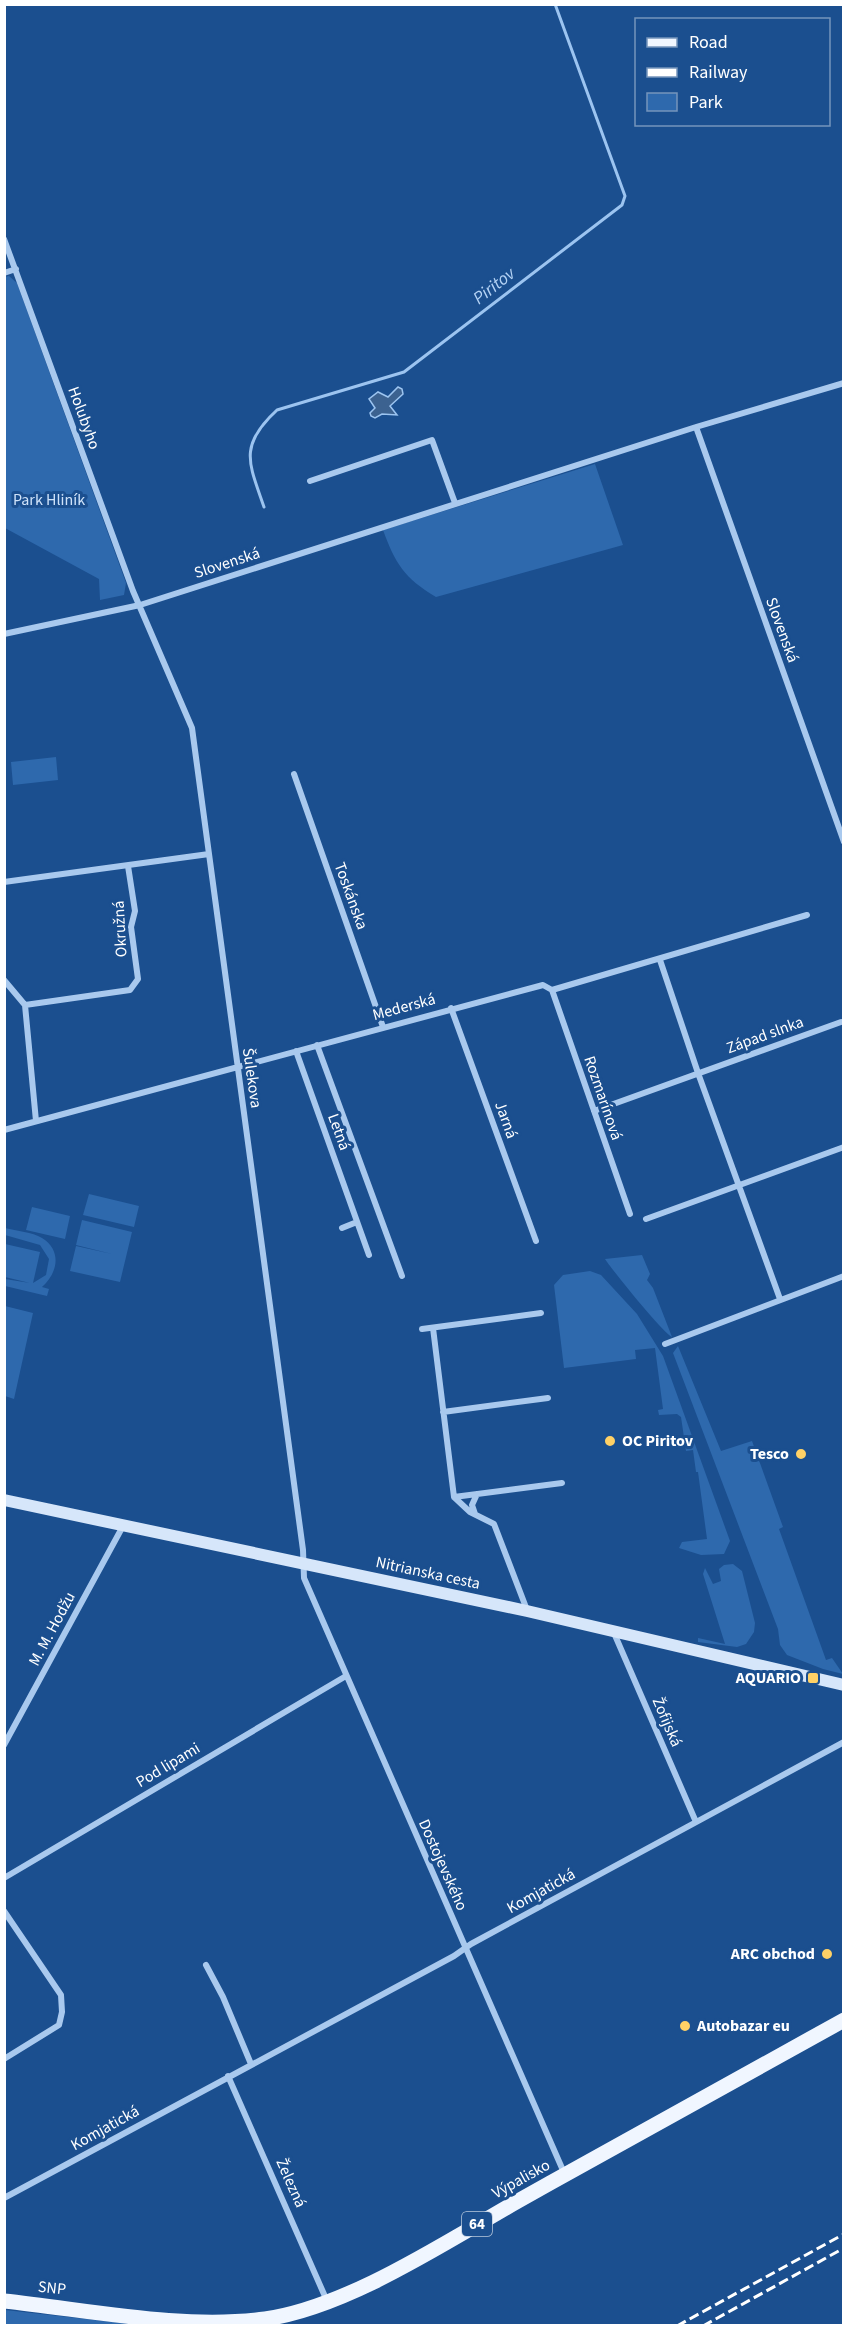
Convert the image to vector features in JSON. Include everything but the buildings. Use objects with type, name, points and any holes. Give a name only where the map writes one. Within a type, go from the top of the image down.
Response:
[{"type":"main road","name":"Nitrianska cesta","points":[[4,1500],[527,1611],[843,1685]]},
{"type":"main road","name":"Výpalisko","points":[[94,2311],[200,2325],[264,2319],[328,2302],[408,2262],[843,2020]]},
{"type":"main road","name":"SNP","points":[[4,2301],[94,2311]]},
{"type":"street","name":"Holubyho","points":[[4,239],[140,605]]},
{"type":"street","points":[[4,273],[16,269]]},
{"type":"street","name":"Slovenská","points":[[4,634],[140,605],[455,503],[529,482],[696,427],[843,383]]},
{"type":"street","name":"Slovenská","points":[[696,427],[843,843]]},
{"type":"street","points":[[310,481],[432,440],[455,503]]},
{"type":"street","name":"Šulekova","points":[[140,605],[192,728],[304,1564]]},
{"type":"street","name":"Toskánska","points":[[294,774],[383,1027]]},
{"type":"street","points":[[4,882],[209,854]]},
{"type":"street","name":"Okružná","points":[[24,1005],[130,990],[138,979],[131,927],[135,911],[128,866]]},
{"type":"street","name":"Mederská","points":[[4,1130],[451,1008],[543,985],[552,990],[807,915]]},
{"type":"street","points":[[660,960],[698,1073],[780,1299]]},
{"type":"street","points":[[4,980],[24,1005],[36,1121]]},
{"type":"street","name":"Rozmarínová","points":[[552,990],[630,1214]]},
{"type":"street","name":"Jarná","points":[[451,1008],[536,1241]]},
{"type":"street","name":"Západ slnka","points":[[594,1111],[841,1022]]},
{"type":"street","points":[[318,1045],[402,1276]]},
{"type":"street","name":"Letná","points":[[296,1051],[369,1255]]},
{"type":"street","points":[[646,1219],[843,1147]]},
{"type":"street","points":[[342,1228],[357,1222]]},
{"type":"street","points":[[665,1344],[843,1276]]},
{"type":"street","points":[[422,1329],[541,1313]]},
{"type":"street","points":[[433,1328],[454,1497],[460,1505],[494,1524],[527,1611]]},
{"type":"street","points":[[443,1412],[548,1398]]},
{"type":"street","points":[[454,1497],[562,1483]]},
{"type":"street","points":[[475,1515],[472,1505],[477,1494]]},
{"type":"street","name":"M. M. Hodžu","points":[[4,1745],[123,1525]]},
{"type":"street","name":"Dostojevského","points":[[304,1564],[304,1578],[565,2175]]},
{"type":"street","name":"Žofijská","points":[[614,1632],[696,1822]]},
{"type":"street","name":"Pod lipami","points":[[4,1878],[346,1676]]},
{"type":"street","name":"Komjatická","points":[[4,2198],[454,1956],[465,1947],[843,1742]]},
{"type":"street","points":[[4,1911],[61,1995],[62,2012],[59,2025],[4,2059]]},
{"type":"street","points":[[206,1965],[223,1996],[251,2064]]},
{"type":"street","name":"Železná","points":[[228,2076],[328,2302]]},
{"type":"green space","name":"Park Hliník","points":[[9,276],[17,283],[126,583],[124,595],[100,600],[99,579],[5,528],[4,277]]},
{"type":"green space","points":[[595,464],[623,545],[436,597],[416,583],[402,569],[383,530]]},
{"type":"green space","points":[[56,757],[58,780],[13,785],[11,762]]},
{"type":"green space","points":[[89,1194],[139,1206],[134,1227],[83,1215]]},
{"type":"green space","points":[[32,1207],[70,1216],[65,1239],[26,1230]]},
{"type":"green space","points":[[82,1220],[132,1232],[120,1282],[70,1271],[76,1246],[112,1254],[76,1245]]},
{"type":"green space","points":[[5,1228],[38,1236],[49,1243],[53,1249],[56,1262],[54,1269],[42,1287],[49,1289],[47,1296],[5,1286],[5,1279],[30,1283],[5,1277],[5,1244],[40,1252],[33,1283],[46,1275],[49,1259],[40,1245],[5,1235]]},
{"type":"green space","points":[[642,1255],[650,1274],[647,1280],[653,1288],[672,1337],[649,1314],[605,1259]]},
{"type":"green space","points":[[590,1271],[601,1275],[637,1314],[663,1356],[730,1541],[724,1554],[701,1555],[679,1548],[682,1542],[707,1539],[698,1472],[696,1472],[693,1450],[686,1451],[681,1417],[677,1414],[659,1415],[658,1410],[663,1409],[655,1348],[635,1350],[636,1359],[564,1368],[554,1285],[563,1275]]},
{"type":"green space","points":[[5,1306],[33,1313],[14,1399],[5,1396]]},
{"type":"green space","points":[[678,1346],[721,1451],[752,1441],[783,1527],[779,1529],[826,1660],[832,1658],[843,1674],[787,1655],[780,1645],[778,1629],[673,1353]]},
{"type":"green space","points":[[733,1564],[742,1571],[755,1623],[754,1632],[746,1644],[737,1647],[698,1642],[698,1638],[725,1644],[703,1574],[705,1568],[713,1584],[721,1581],[719,1569],[724,1565]]},
{"type":"green space","points":[[5,2310],[140,2325],[5,2325]]},
{"type":"shaded area","points":[[398,387],[402,389],[403,394],[390,406],[397,415],[382,414],[375,418],[371,416],[370,413],[375,408],[369,399],[378,392],[388,397]]},
{"type":"waterway","name":"Piritov","points":[[264,507],[254,478],[250,456],[256,434],[277,410],[404,372],[622,205],[625,196],[555,4]]},
{"type":"railway","points":[[677,2326],[844,2234]]},
{"type":"railway","points":[[703,2326],[844,2248]]},
{"type":"place","name":"OC Piritov","points":[[610,1441]]},
{"type":"place","name":"Tesco","points":[[801,1454]]},
{"type":"place","name":"AQUARIO","points":[[813,1678]]},
{"type":"place","name":"ARC obchod","points":[[827,1954]]},
{"type":"place","name":"Autobazar eu","points":[[685,2026]]}]
